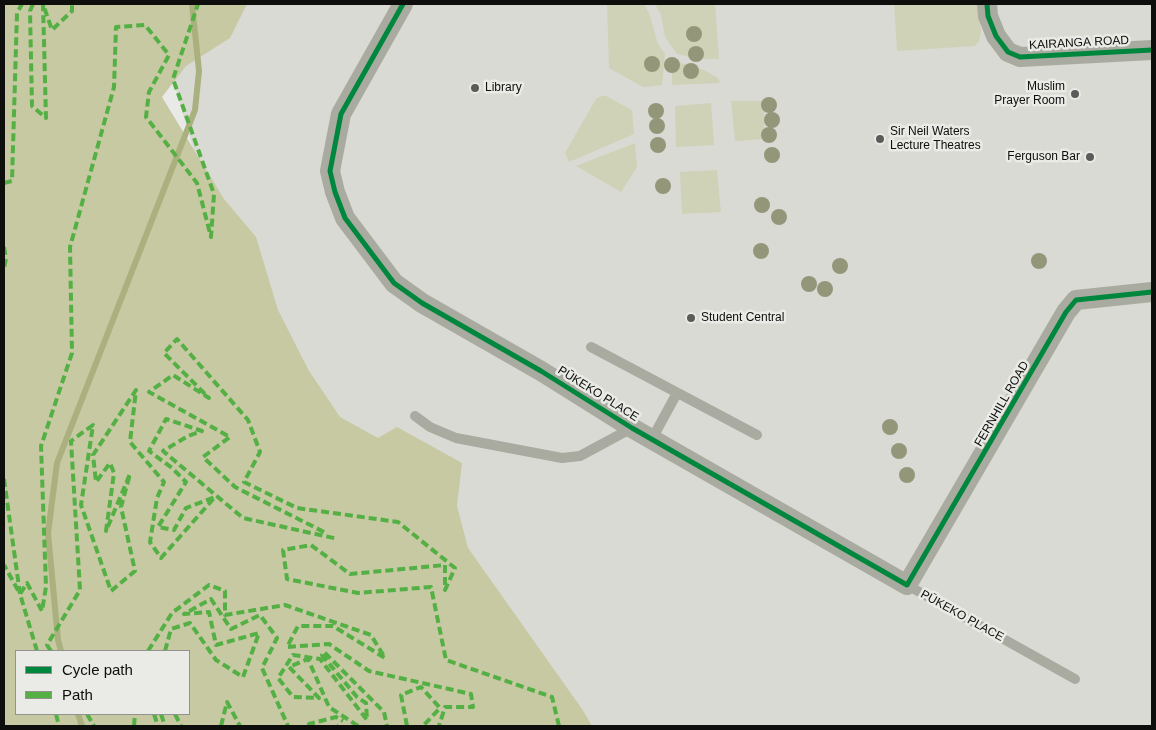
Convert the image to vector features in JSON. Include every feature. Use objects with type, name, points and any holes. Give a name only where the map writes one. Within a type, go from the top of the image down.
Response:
[{"type":"street","name":"PŪKEKO PLACE","points":[[403,4],[341,114],[330,171],[335,192],[345,218],[394,284],[422,303],[541,371],[632,428],[907,585]]},
{"type":"street","name":"KAIRANGA ROAD","points":[[987,4],[988,16],[996,36],[1008,52],[1020,57],[1152,50]]},
{"type":"street","name":"FERNHILL ROAD","points":[[907,585],[1066,312],[1076,300],[1152,292]]},
{"type":"lane","points":[[591,347],[757,435]]},
{"type":"lane","points":[[652,439],[677,393]]},
{"type":"lane","points":[[415,416],[430,427],[456,438],[562,458],[580,456],[632,428]]},
{"type":"lane","name":"PŪKEKO PLACE","points":[[907,585],[1075,679]]},
{"type":"shaded area","points":[[151,4],[1152,4],[1152,726],[569,726],[239,306]]},
{"type":"green space","points":[[4,4],[247,4],[230,38],[186,66],[162,97],[224,199],[256,237],[278,310],[309,371],[340,417],[378,438],[397,427],[462,463],[457,506],[468,548],[582,709],[592,726],[4,726]]},
{"type":"green space","points":[[607,4],[644,4],[649,13],[658,44],[665,54],[662,85],[643,87],[609,68]]},
{"type":"green space","points":[[655,4],[715,4],[719,59],[703,59],[677,54],[665,37],[661,15]]},
{"type":"green space","points":[[894,4],[979,4],[981,32],[979,41],[975,46],[897,51]]},
{"type":"green space","points":[[672,60],[704,70],[718,78],[720,83],[672,85]]},
{"type":"green space","points":[[606,96],[632,110],[634,134],[569,162],[565,153],[596,99]]},
{"type":"green space","points":[[731,101],[764,101],[765,139],[735,141]]},
{"type":"green space","points":[[711,103],[714,145],[676,147],[675,106]]},
{"type":"green space","points":[[635,143],[637,167],[621,192],[576,166]]},
{"type":"green space","points":[[717,170],[721,212],[682,214],[680,172]]},
{"type":"waterway","points":[[61,650],[58,640],[48,533],[57,463],[195,110],[199,71],[192,4]]},
{"type":"waterway","points":[[78,715],[82,726]]},
{"type":"marked path","points":[[4,183],[12,181],[17,13],[22,4]]},
{"type":"marked path","points":[[33,4],[30,11],[32,106],[46,118],[43,4],[52,30],[72,11],[72,4]]},
{"type":"marked path","points":[[37,650],[20,594],[27,583],[42,611],[46,587],[41,446],[72,353],[70,247],[114,87],[116,27],[145,25],[169,55],[149,92],[146,117],[197,183],[211,237],[214,194],[173,79],[198,4]]},
{"type":"marked path","points":[[4,247],[6,258],[4,269]]},
{"type":"marked path","points":[[324,532],[235,487],[203,457],[230,437],[149,392],[173,375],[209,398],[164,353],[177,339],[248,420],[260,452],[244,482],[297,508],[398,522],[455,568],[445,590],[445,565],[350,574],[311,545],[283,550],[287,579],[358,593],[431,587],[446,660],[552,697],[559,726]]},
{"type":"marked path","points":[[50,650],[47,645],[80,590],[71,441],[93,425],[81,505],[111,591],[135,571],[121,507],[130,474],[106,531],[114,473],[110,463],[96,482],[93,455],[136,390],[130,442],[164,482],[157,498],[150,542],[161,558],[215,497],[186,508],[174,530],[158,527],[186,482],[172,468],[149,451],[166,419],[202,431],[188,436],[163,451],[243,518],[338,539]]},
{"type":"marked path","points":[[4,479],[20,594],[4,565]]},
{"type":"marked path","points":[[149,650],[172,613],[209,585],[225,591],[225,615],[285,605],[371,635],[385,658],[333,626],[298,626],[287,647],[329,644],[369,671],[471,694],[473,707],[445,707],[439,726]]},
{"type":"marked path","points":[[165,650],[171,629],[190,623],[216,660],[243,677],[259,633],[216,645],[209,612],[184,614],[211,599],[231,629],[260,615],[277,638],[262,668],[288,726]]},
{"type":"marked path","points":[[358,726],[329,707],[308,659],[289,667],[319,698],[293,697],[278,678],[293,655],[320,659],[367,720],[366,703],[357,697],[322,655],[324,652],[384,712],[387,726]]},
{"type":"marked path","points":[[407,726],[401,695],[421,687],[440,708],[423,726]]},
{"type":"marked path","points":[[221,726],[227,702],[240,726]]},
{"type":"marked path","points":[[56,715],[59,726]]},
{"type":"marked path","points":[[88,715],[94,726]]},
{"type":"marked path","points":[[134,726],[135,715]]},
{"type":"marked path","points":[[154,715],[158,726]]},
{"type":"marked path","points":[[161,715],[165,726]]},
{"type":"marked path","points":[[176,715],[181,726]]},
{"type":"marked path","points":[[309,726],[309,724],[336,717],[343,721]]},
{"type":"cycle path","points":[[403,4],[341,114],[330,171],[335,192],[345,218],[394,283],[422,303],[541,371],[632,428],[907,585],[1066,312],[1076,300],[1152,292]]},
{"type":"cycle path","points":[[987,4],[988,16],[996,36],[1008,52],[1020,57],[1152,50]]},
{"type":"place","name":"Library","points":[[475,88]]},
{"type":"place","name":"Muslim Prayer Room","points":[[1075,94]]},
{"type":"place","name":"Sir Neil Waters Lecture Theatres","points":[[880,139]]},
{"type":"place","name":"Ferguson Bar","points":[[1090,157]]},
{"type":"place","name":"Student Central","points":[[691,318]]}]
